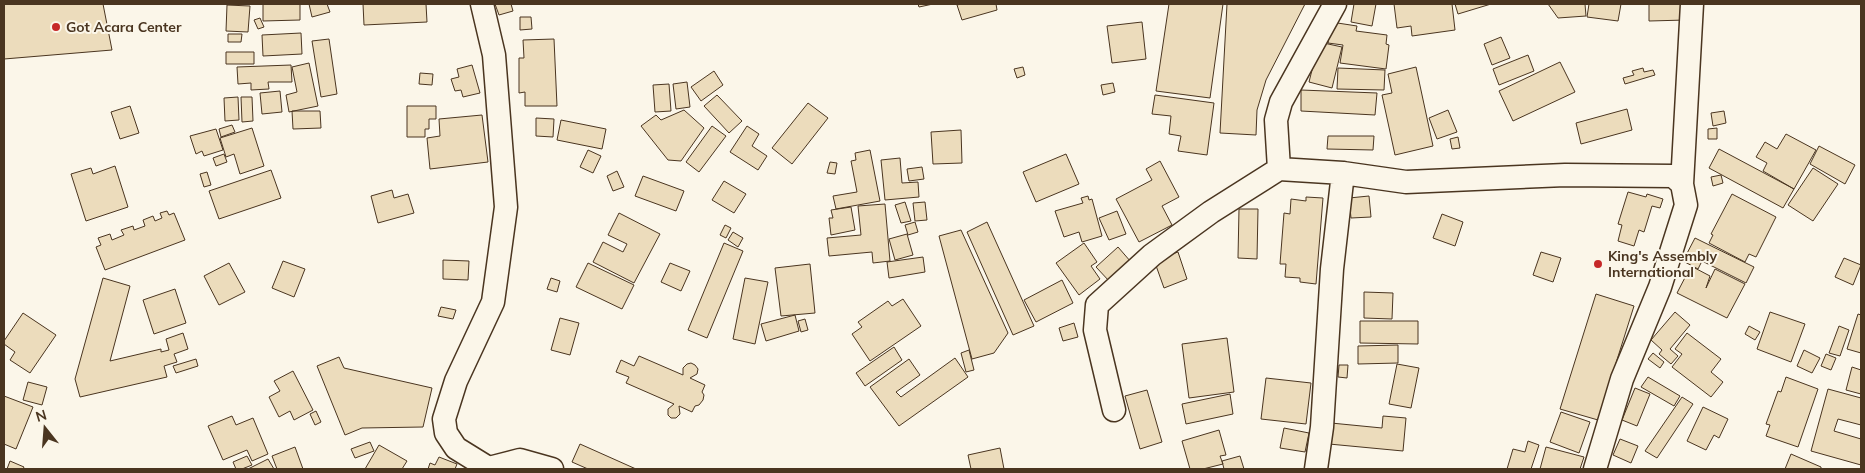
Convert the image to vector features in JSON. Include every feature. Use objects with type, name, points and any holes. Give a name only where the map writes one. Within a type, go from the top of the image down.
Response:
[{"type":"street","points":[[482,4],[494,56],[506,207],[493,302],[456,381],[444,418],[446,433],[456,448],[490,469],[520,460],[552,469]]},
{"type":"street","points":[[1279,169],[1276,120],[1281,102],[1336,4]]},
{"type":"street","points":[[1596,469],[1622,379],[1663,278],[1686,204],[1682,184],[1692,4]]},
{"type":"street","points":[[1114,410],[1095,330],[1097,305],[1152,255],[1211,212],[1279,169],[1343,173],[1406,182],[1574,175],[1673,176],[1682,184]]},
{"type":"street","points":[[1316,469],[1322,427],[1332,268],[1343,173]]},
{"type":"building","name":"Got Acara Center","points":[[4,4],[103,4],[112,50],[4,59]]},
{"type":"building","points":[[263,4],[300,4],[300,20],[263,21]]},
{"type":"building","points":[[309,4],[327,4],[330,12],[312,17]]},
{"type":"building","points":[[363,4],[426,4],[427,22],[364,25]]},
{"type":"building","points":[[495,4],[511,4],[513,11],[499,15]]},
{"type":"building","points":[[918,4],[933,4],[919,7]]},
{"type":"building","points":[[996,4],[997,10],[962,20],[957,5]]},
{"type":"building","points":[[1169,4],[1223,4],[1210,98],[1156,91]]},
{"type":"building","points":[[1227,4],[1305,4],[1266,80],[1257,110],[1256,135],[1220,133]]},
{"type":"building","points":[[1354,4],[1376,4],[1372,26],[1351,22]]},
{"type":"building","points":[[1394,4],[1452,4],[1455,30],[1412,36],[1411,26],[1397,28]]},
{"type":"building","points":[[1455,4],[1491,4],[1458,14]]},
{"type":"building","points":[[1548,4],[1585,4],[1586,16],[1558,18]]},
{"type":"building","points":[[1589,4],[1621,4],[1618,21],[1587,17]]},
{"type":"building","points":[[1649,4],[1685,4],[1686,20],[1649,21]]},
{"type":"building","points":[[227,5],[250,6],[248,32],[226,31]]},
{"type":"building","points":[[520,17],[531,17],[532,29],[520,30]]},
{"type":"building","points":[[260,18],[264,27],[258,29],[254,20]]},
{"type":"building","points":[[1142,22],[1146,59],[1112,63],[1107,26]]},
{"type":"building","points":[[1331,22],[1357,26],[1356,31],[1387,35],[1386,44],[1389,45],[1386,69],[1340,63],[1343,45],[1328,43]]},
{"type":"building","points":[[301,33],[302,54],[263,56],[262,35]]},
{"type":"building","points":[[228,34],[242,34],[241,42],[228,42]]},
{"type":"building","points":[[1501,37],[1510,58],[1492,65],[1484,44]]},
{"type":"building","points":[[329,39],[337,94],[321,97],[312,41]]},
{"type":"building","points":[[554,39],[557,106],[525,106],[525,92],[519,93],[519,58],[524,58],[523,40]]},
{"type":"building","points":[[1319,42],[1342,47],[1332,88],[1309,82]]},
{"type":"building","points":[[226,52],[254,52],[254,64],[226,64]]},
{"type":"building","points":[[1528,55],[1534,71],[1499,85],[1493,69]]},
{"type":"building","points":[[1560,62],[1575,92],[1513,121],[1499,91]]},
{"type":"building","points":[[309,63],[318,106],[289,112],[286,95],[297,92],[292,67]]},
{"type":"building","points":[[291,65],[292,82],[268,82],[269,89],[251,90],[251,83],[238,84],[237,67]]},
{"type":"building","points":[[472,65],[480,93],[463,97],[461,90],[455,91],[451,79],[459,77],[457,69]]},
{"type":"building","points":[[1023,67],[1025,75],[1017,78],[1014,69]]},
{"type":"building","points":[[1416,67],[1433,146],[1395,155],[1382,95],[1392,93],[1388,74]]},
{"type":"building","points":[[1338,68],[1385,70],[1384,90],[1337,89]]},
{"type":"building","points":[[1643,68],[1644,72],[1653,70],[1655,75],[1625,84],[1623,78],[1634,75],[1632,71]]},
{"type":"building","points":[[714,71],[723,85],[701,101],[691,87]]},
{"type":"building","points":[[420,73],[433,74],[432,85],[419,84]]},
{"type":"building","points":[[687,82],[690,107],[676,109],[673,84]]},
{"type":"building","points":[[1113,83],[1115,92],[1103,95],[1101,85]]},
{"type":"building","points":[[669,84],[671,111],[655,112],[653,85]]},
{"type":"building","points":[[1301,90],[1377,93],[1375,115],[1301,111]]},
{"type":"building","points":[[280,91],[282,112],[262,114],[260,93]]},
{"type":"building","points":[[717,95],[742,121],[729,133],[704,106]]},
{"type":"building","points":[[1155,95],[1214,103],[1207,155],[1178,151],[1181,136],[1169,134],[1171,116],[1152,114]]},
{"type":"building","points":[[238,97],[239,120],[225,121],[224,98]]},
{"type":"building","points":[[241,97],[252,97],[253,121],[242,122]]},
{"type":"building","points":[[808,103],[828,118],[792,164],[772,148]]},
{"type":"building","points":[[130,106],[139,133],[120,139],[111,112]]},
{"type":"building","points":[[407,106],[436,106],[436,119],[429,119],[429,129],[425,129],[425,137],[407,137]]},
{"type":"building","points":[[1627,109],[1632,130],[1581,144],[1576,123]]},
{"type":"building","points":[[684,110],[704,128],[681,161],[668,160],[641,126],[656,115],[661,120]]},
{"type":"building","points":[[1448,110],[1457,132],[1437,139],[1429,118]]},
{"type":"building","points":[[292,111],[320,111],[321,128],[293,129]]},
{"type":"building","points":[[1724,111],[1726,123],[1713,126],[1711,113]]},
{"type":"building","points":[[482,115],[488,162],[430,169],[427,138],[440,136],[439,119]]},
{"type":"building","points":[[536,118],[554,119],[553,137],[536,136]]},
{"type":"building","points":[[561,120],[606,129],[602,149],[557,140]]},
{"type":"building","points":[[232,125],[235,132],[221,137],[219,129]]},
{"type":"building","points":[[712,126],[726,136],[699,172],[686,162]]},
{"type":"building","points":[[747,126],[759,134],[752,146],[767,156],[758,170],[730,152]]},
{"type":"building","points":[[252,128],[264,166],[240,174],[234,154],[226,157],[220,138]]},
{"type":"building","points":[[1717,128],[1717,139],[1708,139],[1708,129]]},
{"type":"building","points":[[216,129],[223,150],[204,156],[202,151],[196,154],[190,136]]},
{"type":"building","points":[[961,130],[962,163],[933,164],[931,132]]},
{"type":"building","points":[[1786,134],[1816,150],[1794,189],[1763,171],[1767,163],[1756,157],[1765,142],[1777,149]]},
{"type":"building","points":[[1328,136],[1374,136],[1373,150],[1327,149]]},
{"type":"building","points":[[1458,137],[1460,148],[1452,149],[1450,139]]},
{"type":"building","points":[[1819,146],[1855,165],[1845,184],[1810,164]]},
{"type":"building","points":[[1719,149],[1794,189],[1783,208],[1709,168]]},
{"type":"building","points":[[588,150],[601,156],[593,173],[580,167]]},
{"type":"building","points":[[870,150],[880,201],[836,209],[833,196],[857,192],[851,161],[856,160],[855,153]]},
{"type":"building","points":[[224,154],[227,162],[216,166],[213,158]]},
{"type":"building","points":[[1066,154],[1079,184],[1036,202],[1023,172]]},
{"type":"building","points":[[900,158],[902,183],[918,182],[919,197],[885,200],[881,160]]},
{"type":"building","points":[[1160,161],[1179,197],[1162,206],[1172,225],[1139,242],[1116,199],[1152,180],[1146,169]]},
{"type":"building","points":[[830,162],[837,163],[835,174],[827,173]]},
{"type":"building","points":[[115,166],[128,207],[86,221],[71,174],[91,168],[93,174]]},
{"type":"building","points":[[922,167],[924,179],[909,181],[907,169]]},
{"type":"building","points":[[1813,168],[1838,184],[1813,221],[1788,205]]},
{"type":"building","points":[[271,170],[281,198],[219,219],[209,191]]},
{"type":"building","points":[[617,171],[624,187],[613,191],[607,176]]},
{"type":"building","points":[[207,172],[211,185],[204,187],[200,174]]},
{"type":"building","points":[[1721,175],[1723,183],[1713,186],[1711,177]]},
{"type":"building","points":[[643,176],[684,191],[676,211],[635,196]]},
{"type":"building","points":[[724,181],[746,194],[734,213],[712,200]]},
{"type":"building","points":[[392,190],[394,198],[408,194],[414,213],[378,223],[371,196]]},
{"type":"building","points":[[1628,192],[1646,197],[1647,194],[1663,199],[1660,208],[1652,206],[1644,232],[1639,230],[1634,246],[1618,241],[1622,225],[1618,224]]},
{"type":"building","points":[[1732,194],[1776,217],[1756,257],[1749,254],[1745,262],[1709,243],[1713,235],[1711,234]]},
{"type":"building","points":[[1088,196],[1089,200],[1092,199],[1102,236],[1082,242],[1079,232],[1064,237],[1055,211],[1083,203],[1081,198]]},
{"type":"building","points":[[1369,196],[1371,217],[1351,218],[1349,198]]},
{"type":"building","points":[[1306,197],[1323,198],[1316,284],[1300,282],[1300,278],[1285,277],[1286,264],[1280,264],[1284,213],[1290,214],[1291,199],[1306,201]]},
{"type":"building","points":[[905,202],[911,221],[901,223],[895,205]]},
{"type":"building","points":[[925,202],[927,220],[915,221],[913,203]]},
{"type":"building","points":[[885,204],[890,261],[873,263],[872,252],[829,256],[827,238],[861,235],[858,206]]},
{"type":"building","points":[[851,207],[855,230],[831,235],[829,218],[833,218],[831,210]]},
{"type":"building","points":[[1239,209],[1258,209],[1257,259],[1238,258]]},
{"type":"building","points":[[167,211],[169,215],[174,213],[185,240],[105,270],[96,247],[101,245],[98,238],[110,234],[112,240],[124,235],[121,230],[133,226],[134,230],[145,226],[143,220],[153,216],[155,221],[162,218],[160,213]]},
{"type":"building","points":[[1117,211],[1126,234],[1109,240],[1099,218]]},
{"type":"building","points":[[619,213],[660,234],[634,283],[593,262],[603,242],[623,252],[627,244],[608,235]]},
{"type":"building","points":[[1442,214],[1463,222],[1455,246],[1433,238]]},
{"type":"building","points":[[915,222],[918,232],[908,235],[905,225]]},
{"type":"building","points":[[987,222],[1034,326],[1013,335],[967,232]]},
{"type":"building","points":[[725,225],[731,228],[726,238],[720,235]]},
{"type":"building","points":[[961,230],[1008,333],[994,353],[972,359],[939,236]]},
{"type":"building","points":[[733,232],[743,238],[738,247],[728,240]]},
{"type":"building","points":[[907,234],[913,255],[895,260],[889,239]]},
{"type":"building","points":[[1695,238],[1754,267],[1746,283],[1702,261],[1698,269],[1683,261]]},
{"type":"building","points":[[724,243],[743,251],[707,338],[688,330]]},
{"type":"building","points":[[1084,243],[1097,262],[1091,266],[1100,279],[1079,295],[1056,263]]},
{"type":"building","points":[[1118,247],[1131,262],[1110,282],[1096,267]]},
{"type":"building","points":[[1178,252],[1187,279],[1164,288],[1154,260]]},
{"type":"building","points":[[1541,252],[1561,258],[1553,282],[1533,275]]},
{"type":"building","points":[[923,257],[925,272],[889,278],[887,262]]},
{"type":"building","points":[[1844,258],[1861,265],[1853,285],[1835,277]]},
{"type":"building","points":[[443,260],[469,261],[468,280],[443,279]]},
{"type":"building","points":[[283,261],[305,269],[294,297],[272,288]]},
{"type":"building","points":[[229,263],[245,292],[219,305],[204,276]]},
{"type":"building","points":[[588,263],[634,285],[622,309],[576,287]]},
{"type":"building","points":[[670,263],[690,271],[681,291],[661,282]]},
{"type":"building","points":[[810,264],[815,313],[781,316],[775,268]]},
{"type":"building","points":[[1691,266],[1710,276],[1706,288],[1715,269],[1745,284],[1727,318],[1677,293]]},
{"type":"building","points":[[103,278],[130,286],[110,361],[161,349],[161,352],[169,350],[166,339],[183,333],[188,349],[174,354],[177,362],[164,366],[167,377],[80,397],[75,379]]},
{"type":"building","points":[[551,278],[560,281],[557,292],[547,289]]},
{"type":"building","points":[[745,278],[768,282],[755,344],[733,339]]},
{"type":"building","points":[[1062,280],[1073,303],[1036,322],[1024,300]]},
{"type":"building","points":[[175,289],[186,323],[154,334],[143,300]]},
{"type":"building","points":[[1364,292],[1393,293],[1392,319],[1364,318]]},
{"type":"building","points":[[1596,294],[1634,306],[1598,420],[1560,409]]},
{"type":"building","points":[[903,299],[921,326],[870,361],[852,334],[862,327],[858,322],[888,301],[892,306]]},
{"type":"building","points":[[441,307],[456,310],[453,319],[438,316]]},
{"type":"building","points":[[1675,312],[1690,325],[1670,349],[1678,356],[1671,364],[1659,354],[1662,350],[1651,340]]},
{"type":"building","points":[[1770,312],[1805,324],[1791,362],[1757,349]]},
{"type":"building","points":[[23,313],[56,335],[30,373],[10,360],[15,352],[4,344],[4,341]]},
{"type":"building","points":[[1858,314],[1861,315],[1861,353],[1847,349]]},
{"type":"building","points":[[795,315],[799,331],[766,341],[761,324]]},
{"type":"building","points":[[560,318],[579,323],[570,355],[551,350]]},
{"type":"building","points":[[805,319],[808,330],[801,332],[798,321]]},
{"type":"building","points":[[1360,321],[1418,321],[1418,344],[1360,343]]},
{"type":"building","points":[[1074,323],[1078,337],[1063,341],[1059,328]]},
{"type":"building","points":[[1749,326],[1760,332],[1755,340],[1745,334]]},
{"type":"building","points":[[1839,326],[1849,330],[1840,356],[1829,353]]},
{"type":"building","points":[[1687,333],[1721,359],[1711,372],[1723,382],[1711,397],[1672,367],[1682,354],[1675,349]]},
{"type":"building","points":[[1227,338],[1234,392],[1189,398],[1182,344]]},
{"type":"building","points":[[1398,345],[1398,363],[1358,364],[1358,346]]},
{"type":"building","points":[[894,347],[902,360],[865,386],[856,373]]},
{"type":"building","points":[[969,350],[974,370],[966,372],[961,353]]},
{"type":"building","points":[[1804,350],[1820,358],[1812,373],[1797,366]]},
{"type":"building","points":[[1653,353],[1664,362],[1660,368],[1648,359]]},
{"type":"building","points":[[1826,354],[1836,358],[1831,370],[1821,366]]},
{"type":"building","points":[[639,356],[683,375],[683,368],[687,364],[695,365],[698,369],[697,374],[690,378],[705,385],[702,392],[704,395],[703,400],[699,405],[695,406],[692,412],[679,406],[680,414],[676,418],[671,418],[668,415],[668,409],[674,404],[626,383],[629,377],[616,372],[621,360],[634,366]]},
{"type":"building","points":[[339,357],[344,368],[432,388],[423,427],[362,428],[345,435],[317,366]]},
{"type":"building","points":[[955,358],[968,377],[899,426],[870,387],[909,359],[920,375],[896,392],[901,397]]},
{"type":"building","points":[[196,359],[198,366],[176,373],[173,366]]},
{"type":"building","points":[[1397,364],[1419,368],[1411,408],[1389,404]]},
{"type":"building","points":[[1339,365],[1348,365],[1347,378],[1338,377]]},
{"type":"building","points":[[1852,367],[1861,370],[1861,394],[1846,390]]},
{"type":"building","points":[[293,371],[313,410],[294,420],[290,411],[279,417],[269,397],[280,391],[274,381]]},
{"type":"building","points":[[1648,377],[1680,396],[1674,406],[1641,387]]},
{"type":"building","points":[[1786,377],[1818,389],[1798,447],[1766,436],[1770,425],[1766,424],[1778,391],[1781,392]]},
{"type":"building","points":[[1266,378],[1311,383],[1306,424],[1261,419]]},
{"type":"building","points":[[28,382],[47,387],[42,405],[23,400]]},
{"type":"building","points":[[1635,388],[1650,394],[1637,426],[1622,420]]},
{"type":"building","points":[[1828,389],[1861,398],[1861,425],[1838,419],[1834,431],[1861,439],[1861,465],[1811,451]]},
{"type":"building","points":[[1147,390],[1162,442],[1140,449],[1125,396]]},
{"type":"building","points":[[1230,394],[1233,414],[1186,424],[1182,404]]},
{"type":"building","points":[[4,396],[33,407],[16,449],[4,444]]},
{"type":"building","points":[[1682,397],[1693,404],[1657,458],[1645,451]]},
{"type":"building","points":[[1703,407],[1728,419],[1719,438],[1714,435],[1706,450],[1687,441]]},
{"type":"building","points":[[316,411],[321,422],[315,425],[310,414]]},
{"type":"building","points":[[1561,412],[1590,422],[1579,453],[1550,442]]},
{"type":"building","points":[[232,416],[236,425],[253,418],[268,454],[252,461],[247,450],[223,460],[208,426]]},
{"type":"building","points":[[1383,416],[1406,418],[1403,451],[1329,444],[1331,423],[1382,428]]},
{"type":"building","points":[[1284,428],[1309,433],[1305,452],[1280,448]]},
{"type":"building","points":[[1219,430],[1226,455],[1220,456],[1223,464],[1203,469],[1190,469],[1182,441]]},
{"type":"building","points":[[1620,439],[1638,446],[1631,463],[1613,455]]},
{"type":"building","points":[[1528,441],[1539,445],[1531,469],[1507,469],[1513,449],[1525,452]]},
{"type":"building","points":[[370,442],[374,451],[355,458],[351,449]]},
{"type":"building","points":[[580,444],[636,469],[588,469],[572,462]]},
{"type":"building","points":[[379,445],[407,461],[402,469],[365,469]]},
{"type":"building","points":[[295,447],[303,469],[277,469],[272,456]]},
{"type":"building","points":[[1546,447],[1584,457],[1580,469],[1540,469]]},
{"type":"building","points":[[1000,448],[1004,469],[971,469],[968,455]]},
{"type":"building","points":[[1791,454],[1821,467],[1821,469],[1785,469]]},
{"type":"building","points":[[247,456],[252,465],[236,469],[233,462]]},
{"type":"building","points":[[1240,456],[1244,469],[1224,469],[1222,461]]},
{"type":"building","points":[[439,457],[457,464],[455,469],[428,469],[430,463],[435,465]]},
{"type":"building","points":[[268,459],[274,469],[248,469]]},
{"type":"building","points":[[10,461],[24,467],[23,469],[7,469]]},
{"type":"place","name":"Got Acara Center","points":[[56,27]]},
{"type":"place","name":"King's Assembly International","points":[[1598,264]]}]
